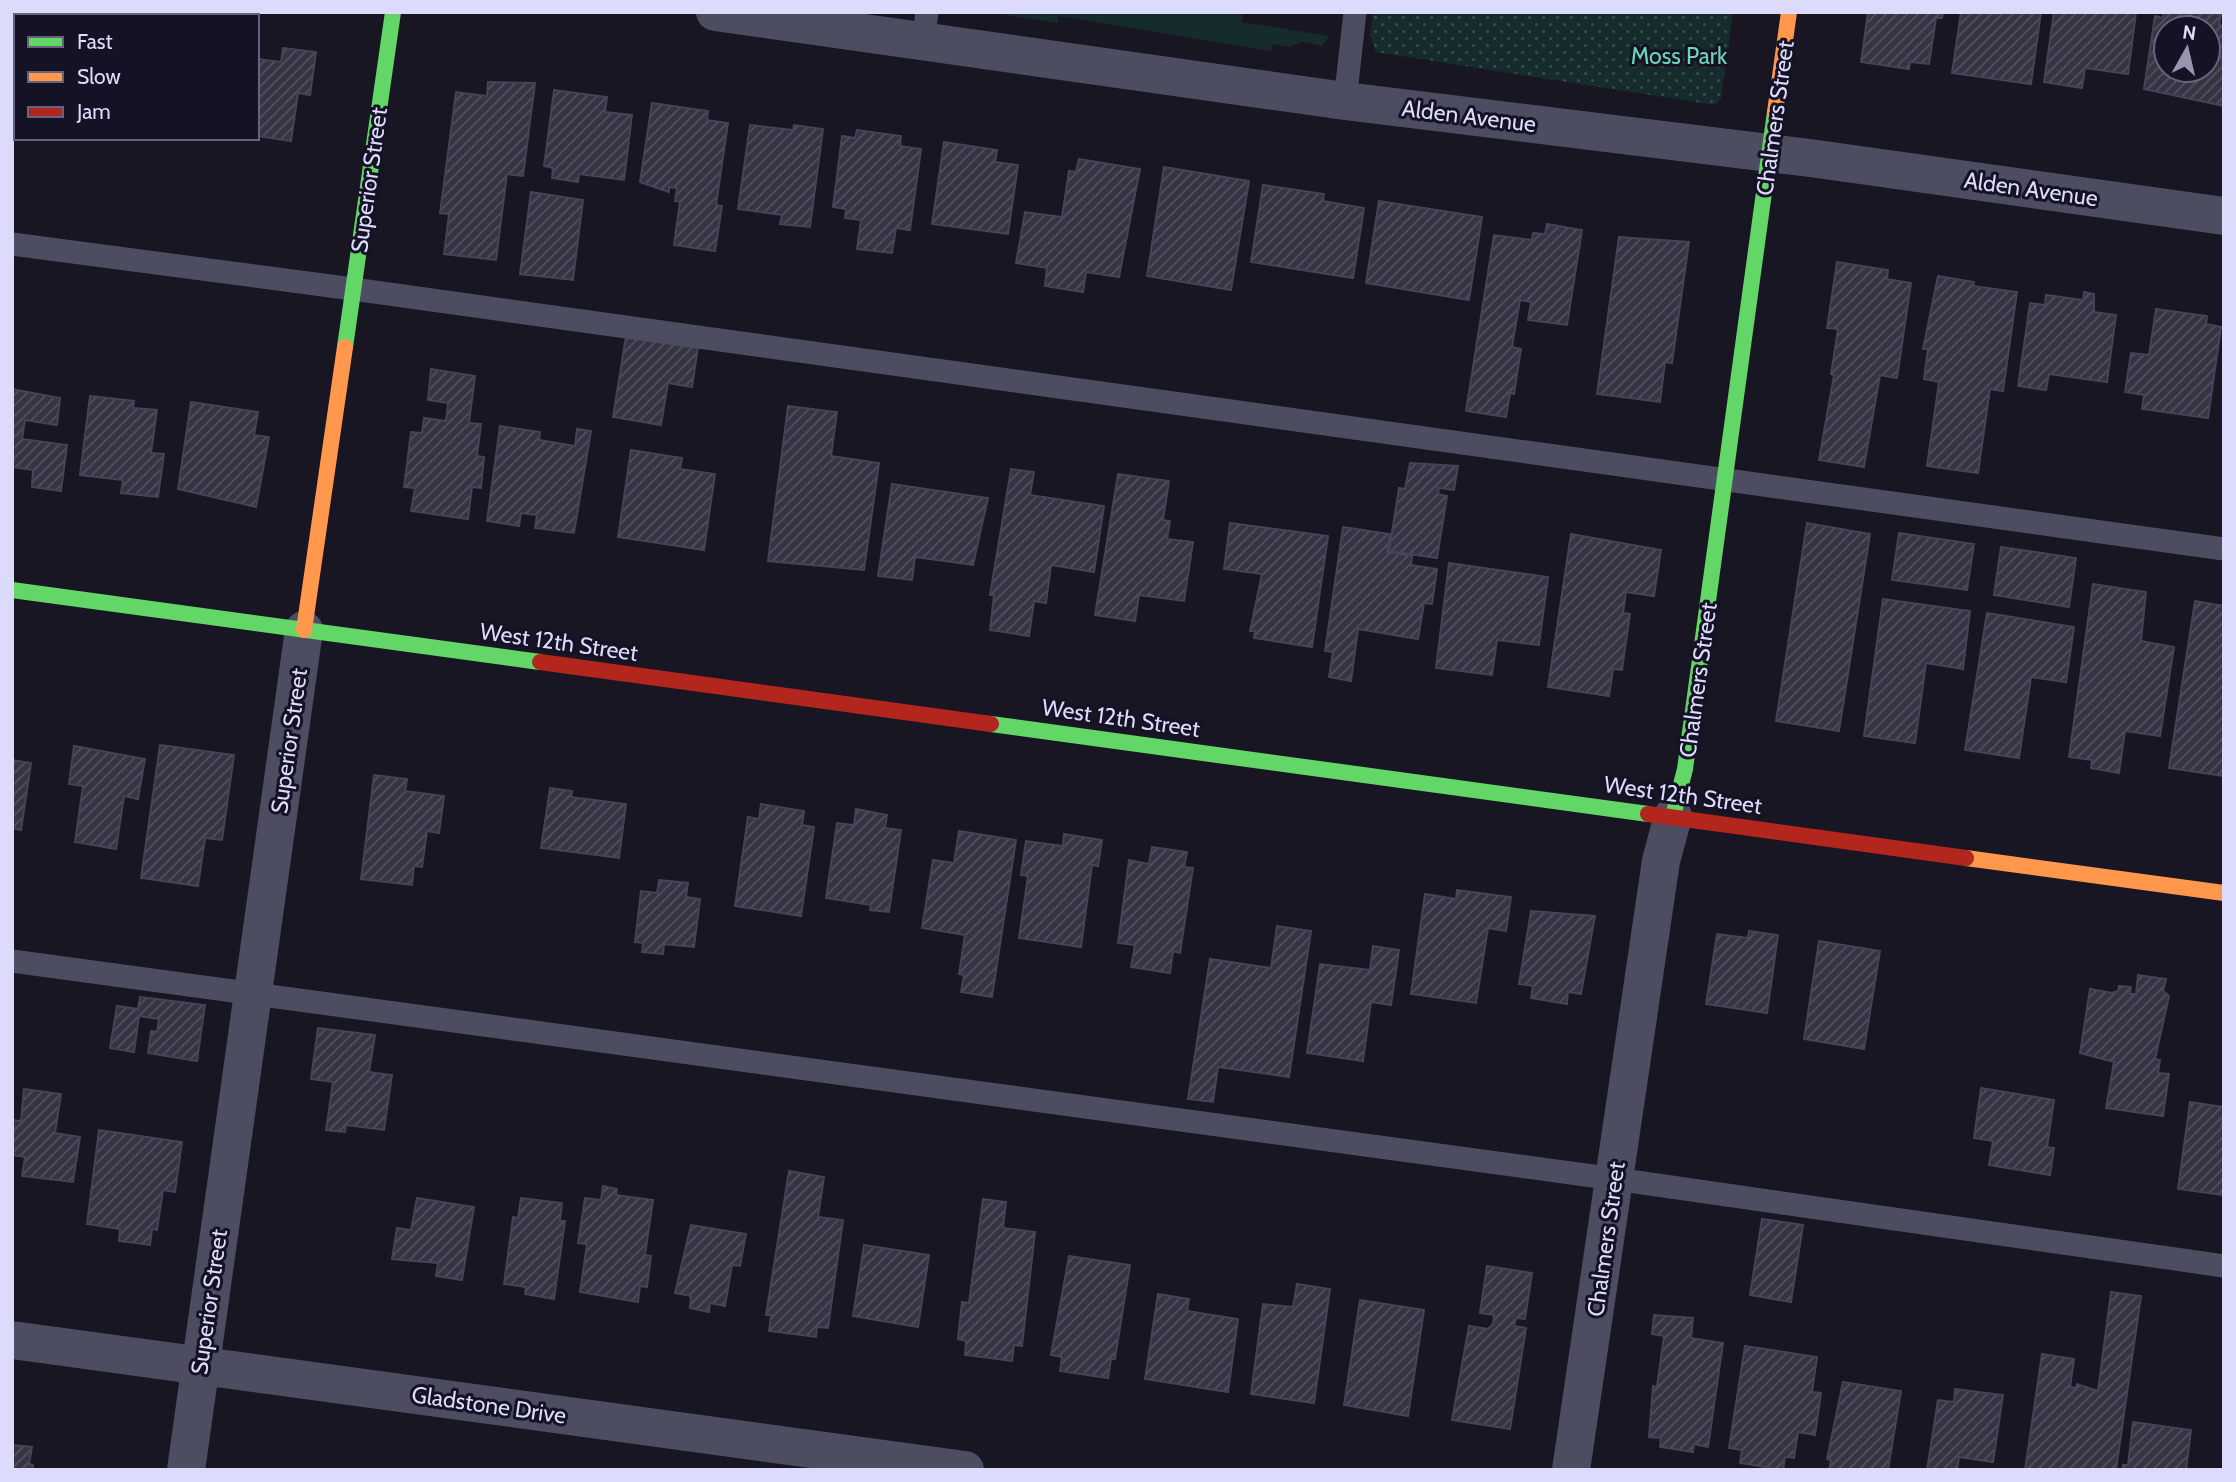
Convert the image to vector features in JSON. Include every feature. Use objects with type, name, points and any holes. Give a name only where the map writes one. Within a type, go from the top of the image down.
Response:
[{"type":"street","name":"Superior Street","points":[[186,1470],[393,12]]},
{"type":"street","name":"Alden Avenue","points":[[715,12],[925,27],[1345,101],[1770,154],[2224,216]]},
{"type":"street","name":"Chalmers Street","points":[[1571,1470],[1661,861],[1685,769],[1789,12]]},
{"type":"street","name":"West 12th Street","points":[[12,590],[2224,893]]},
{"type":"street","name":"Gladstone Drive","points":[[12,1340],[965,1470]]},
{"type":"lane","points":[[1345,101],[1355,12]]},
{"type":"lane","points":[[12,244],[2224,549]]},
{"type":"lane","points":[[12,961],[1615,1179],[2224,1266]]},
{"type":"green space","points":[[988,12],[1243,12],[1242,22],[1329,36],[1322,46],[1302,42],[1289,47],[1272,44],[1271,51],[1058,16],[1058,23]]},
{"type":"green space","name":"Moss Park","points":[[1373,12],[1733,12],[1721,99],[1715,105],[1376,52],[1370,35]]},
{"type":"building","points":[[12,12],[24,12],[14,14],[12,56]]},
{"type":"building","points":[[1868,12],[1943,12],[1942,18],[1936,18],[1929,64],[1910,62],[1909,69],[1861,62]]},
{"type":"building","points":[[1961,12],[2041,12],[2031,84],[1952,73]]},
{"type":"building","points":[[2054,12],[2136,12],[2128,74],[2085,68],[2082,88],[2044,82]]},
{"type":"building","points":[[2164,12],[2221,14],[2164,14]]},
{"type":"building","points":[[2224,26],[2224,106],[2144,89],[2152,36],[2152,84],[2222,84]]},
{"type":"building","points":[[283,48],[316,52],[310,95],[298,93],[291,141],[259,136],[259,59],[281,62]]},
{"type":"building","points":[[488,82],[535,83],[523,176],[507,174],[496,260],[444,254],[449,214],[440,213],[456,92],[487,96]]},
{"type":"building","points":[[554,90],[607,97],[605,112],[632,115],[624,180],[579,174],[578,182],[552,178],[553,168],[544,166]]},
{"type":"building","points":[[652,103],[708,111],[707,120],[728,123],[716,205],[722,206],[715,251],[674,245],[680,202],[675,201],[677,188],[669,187],[669,192],[640,182]]},
{"type":"building","points":[[750,125],[793,130],[794,125],[823,129],[810,227],[780,224],[782,215],[738,209]]},
{"type":"building","points":[[857,130],[901,136],[900,146],[921,149],[910,230],[896,228],[892,253],[857,249],[861,220],[845,218],[846,209],[833,207],[842,136],[855,138]]},
{"type":"building","points":[[944,142],[997,150],[995,162],[1018,165],[1008,234],[932,224]]},
{"type":"building","points":[[1079,159],[1140,169],[1119,277],[1086,272],[1083,292],[1045,286],[1047,268],[1016,263],[1025,212],[1062,217],[1069,171],[1076,172]]},
{"type":"building","points":[[1164,167],[1249,181],[1231,290],[1147,276]]},
{"type":"building","points":[[1263,185],[1324,194],[1323,201],[1364,208],[1353,278],[1251,262]]},
{"type":"building","points":[[531,192],[583,200],[573,280],[520,274]]},
{"type":"building","points":[[1379,201],[1482,217],[1469,300],[1366,283]]},
{"type":"building","points":[[1547,224],[1582,230],[1567,325],[1528,320],[1531,302],[1520,300],[1512,347],[1521,349],[1514,394],[1510,393],[1506,417],[1466,411],[1494,235],[1532,240],[1533,233],[1545,234]]},
{"type":"building","points":[[1619,237],[1689,242],[1672,363],[1665,362],[1660,402],[1597,394]]},
{"type":"building","points":[[1837,262],[1888,270],[1887,279],[1911,283],[1897,378],[1880,375],[1864,467],[1819,460],[1834,375],[1831,374],[1838,329],[1827,328]]},
{"type":"building","points":[[1938,276],[1974,282],[1973,286],[2017,292],[2003,391],[1990,389],[1978,473],[1927,466],[1939,382],[1924,379],[1928,349],[1923,349]]},
{"type":"building","points":[[2084,292],[2094,294],[2094,312],[2116,315],[2107,382],[2049,374],[2046,390],[2018,386],[2030,303],[2045,305],[2046,295],[2083,300]]},
{"type":"building","points":[[2156,309],[2207,316],[2206,324],[2221,327],[2208,418],[2142,409],[2144,395],[2125,392],[2131,353],[2149,355]]},
{"type":"building","points":[[626,336],[698,347],[692,387],[668,383],[661,425],[613,417]]},
{"type":"building","points":[[431,369],[475,376],[469,423],[481,424],[477,456],[484,457],[481,488],[472,487],[468,519],[411,511],[415,488],[404,487],[411,432],[422,433],[424,418],[446,421],[448,403],[428,400]]},
{"type":"building","points":[[12,389],[60,398],[57,425],[25,420],[22,439],[67,445],[61,491],[32,487],[33,470],[12,467]]},
{"type":"building","points":[[90,396],[134,401],[133,408],[157,410],[151,453],[164,454],[158,497],[121,493],[123,480],[80,475]]},
{"type":"building","points":[[191,402],[258,412],[254,435],[269,437],[256,507],[178,489]]},
{"type":"building","points":[[788,406],[837,412],[831,456],[879,463],[864,570],[768,561]]},
{"type":"building","points":[[500,426],[540,432],[539,440],[575,446],[577,429],[591,431],[574,533],[535,528],[537,515],[521,513],[519,526],[487,521]]},
{"type":"building","points":[[631,450],[682,458],[680,469],[715,474],[704,550],[618,537]]},
{"type":"building","points":[[1410,463],[1458,466],[1454,490],[1439,488],[1438,494],[1447,496],[1437,558],[1389,551],[1399,488],[1405,489]]},
{"type":"building","points":[[1011,469],[1034,472],[1030,495],[1104,506],[1094,572],[1051,565],[1046,603],[1034,601],[1029,636],[990,630],[994,595],[990,595]]},
{"type":"building","points":[[1118,474],[1169,481],[1163,520],[1170,521],[1167,539],[1193,542],[1184,601],[1139,595],[1135,621],[1095,615]]},
{"type":"building","points":[[892,484],[988,498],[973,565],[915,557],[912,580],[878,576]]},
{"type":"building","points":[[1230,523],[1328,536],[1312,647],[1254,638],[1255,631],[1250,631],[1262,574],[1224,569]]},
{"type":"building","points":[[1807,523],[1870,534],[1839,731],[1776,721]]},
{"type":"building","points":[[1343,527],[1390,534],[1387,552],[1412,556],[1411,565],[1437,569],[1432,604],[1424,603],[1418,639],[1358,629],[1351,681],[1329,677],[1333,652],[1325,651]]},
{"type":"building","points":[[1899,533],[1974,544],[1967,590],[1892,580]]},
{"type":"building","points":[[1571,534],[1661,550],[1654,596],[1626,592],[1623,613],[1630,614],[1622,670],[1613,669],[1609,696],[1548,687]]},
{"type":"building","points":[[2001,547],[2076,558],[2069,607],[1994,595]]},
{"type":"building","points":[[1449,563],[1548,577],[1539,645],[1497,640],[1492,675],[1436,668]]},
{"type":"building","points":[[2093,584],[2146,592],[2141,641],[2174,647],[2160,736],[2125,731],[2119,773],[2091,768],[2092,760],[2069,757]]},
{"type":"building","points":[[1883,599],[1970,611],[1963,669],[1926,663],[1915,743],[1864,736]]},
{"type":"building","points":[[2195,601],[2224,606],[2224,776],[2169,768]]},
{"type":"building","points":[[1987,613],[2074,627],[2066,682],[2031,677],[2019,758],[1965,750]]},
{"type":"building","points":[[160,745],[234,755],[222,840],[205,838],[198,886],[141,878]]},
{"type":"building","points":[[74,746],[145,759],[138,799],[124,796],[116,849],[75,842],[83,786],[69,784]]},
{"type":"building","points":[[12,760],[31,763],[21,830],[12,828]]},
{"type":"building","points":[[374,775],[407,779],[405,791],[444,796],[439,833],[427,831],[422,867],[414,866],[412,885],[361,879]]},
{"type":"building","points":[[550,788],[572,791],[571,797],[626,804],[619,858],[541,848]]},
{"type":"building","points":[[761,804],[804,811],[802,825],[814,827],[801,916],[735,906],[748,817],[759,819]]},
{"type":"building","points":[[856,809],[887,815],[885,828],[901,830],[889,912],[870,910],[871,905],[826,898],[837,823],[854,825]]},
{"type":"building","points":[[959,831],[1016,840],[992,997],[961,992],[964,975],[959,974],[965,935],[922,928],[933,860],[954,863]]},
{"type":"building","points":[[1064,834],[1102,840],[1098,866],[1092,865],[1081,947],[1019,938],[1028,876],[1021,875],[1026,841],[1063,846]]},
{"type":"building","points":[[1152,847],[1187,852],[1184,867],[1193,868],[1180,953],[1173,951],[1170,973],[1131,967],[1135,945],[1118,943],[1129,860],[1149,864]]},
{"type":"building","points":[[659,880],[688,883],[686,897],[700,899],[694,947],[664,944],[663,954],[642,952],[643,943],[635,942],[641,891],[657,893]]},
{"type":"building","points":[[1457,890],[1511,897],[1506,931],[1488,928],[1476,1003],[1411,994],[1425,894],[1456,899]]},
{"type":"building","points":[[1531,911],[1595,916],[1581,994],[1568,992],[1567,1004],[1531,998],[1533,986],[1519,984]]},
{"type":"building","points":[[1277,926],[1311,931],[1289,1077],[1218,1067],[1213,1102],[1188,1099],[1210,959],[1271,968]]},
{"type":"building","points":[[1749,931],[1778,935],[1767,1013],[1706,1004],[1717,934],[1748,938]]},
{"type":"building","points":[[1819,941],[1880,951],[1864,1049],[1804,1039]]},
{"type":"building","points":[[1373,946],[1399,950],[1391,1005],[1371,1002],[1363,1061],[1307,1053],[1320,964],[1370,970]]},
{"type":"building","points":[[2138,975],[2166,979],[2163,991],[2169,996],[2155,1059],[2160,1060],[2158,1073],[2169,1074],[2163,1116],[2106,1108],[2114,1062],[2080,1053],[2090,989],[2112,993],[2118,991],[2119,986],[2131,987],[2130,994],[2136,994]]},
{"type":"building","points":[[140,997],[205,1005],[197,1061],[148,1053],[151,1031],[157,1032],[159,1019],[139,1016],[134,1052],[110,1048],[117,1006],[138,1009]]},
{"type":"building","points":[[318,1028],[375,1035],[369,1072],[392,1075],[384,1130],[346,1125],[345,1132],[326,1130],[333,1082],[311,1079]]},
{"type":"building","points":[[1981,1088],[2054,1100],[2047,1147],[2054,1148],[2050,1175],[1989,1165],[1993,1141],[1974,1138]]},
{"type":"building","points":[[24,1089],[61,1094],[55,1133],[80,1137],[73,1182],[22,1176],[25,1157],[12,1155],[12,1120],[21,1121]]},
{"type":"building","points":[[2190,1102],[2224,1107],[2221,1129],[2224,1130],[2224,1195],[2178,1189]]},
{"type":"building","points":[[99,1130],[182,1142],[175,1192],[163,1190],[157,1230],[152,1229],[150,1245],[119,1241],[120,1229],[87,1224]]},
{"type":"building","points":[[789,1171],[824,1177],[818,1217],[843,1220],[828,1328],[817,1327],[816,1337],[769,1331],[771,1315],[766,1315]]},
{"type":"building","points":[[603,1186],[617,1189],[616,1195],[653,1200],[645,1255],[651,1256],[647,1287],[640,1286],[638,1302],[580,1292],[587,1244],[578,1243],[585,1198],[601,1200]]},
{"type":"building","points":[[417,1198],[474,1207],[462,1280],[436,1276],[438,1263],[392,1259],[397,1228],[411,1230]]},
{"type":"building","points":[[521,1198],[562,1203],[560,1221],[565,1221],[554,1299],[525,1294],[526,1287],[504,1284],[513,1217],[518,1218]]},
{"type":"building","points":[[983,1199],[1006,1202],[1003,1228],[1035,1232],[1022,1346],[1014,1345],[1012,1361],[965,1355],[966,1341],[958,1339],[962,1302],[969,1303]]},
{"type":"building","points":[[1762,1219],[1803,1225],[1791,1302],[1750,1295]]},
{"type":"building","points":[[691,1225],[746,1234],[740,1266],[732,1265],[725,1306],[710,1303],[709,1312],[690,1308],[691,1296],[675,1293]]},
{"type":"building","points":[[864,1245],[929,1255],[918,1327],[853,1316]]},
{"type":"building","points":[[1069,1256],[1130,1265],[1115,1359],[1111,1359],[1108,1378],[1060,1371],[1062,1357],[1051,1355]]},
{"type":"building","points":[[1487,1266],[1532,1273],[1525,1319],[1516,1318],[1514,1326],[1526,1328],[1510,1429],[1452,1420],[1469,1326],[1488,1329],[1493,1324],[1494,1315],[1480,1313]]},
{"type":"building","points":[[1297,1284],[1330,1289],[1314,1403],[1251,1394],[1263,1304],[1293,1307]]},
{"type":"building","points":[[2111,1292],[2141,1296],[2116,1470],[2025,1470],[2042,1354],[2074,1359],[2070,1387],[2076,1388],[2077,1384],[2098,1391]]},
{"type":"building","points":[[1158,1294],[1189,1299],[1187,1311],[1238,1319],[1228,1392],[1145,1379]]},
{"type":"building","points":[[1360,1300],[1424,1310],[1408,1416],[1344,1405]]},
{"type":"building","points":[[1654,1315],[1693,1318],[1691,1338],[1723,1343],[1708,1447],[1694,1444],[1693,1452],[1660,1447],[1661,1438],[1649,1437],[1653,1386],[1657,1387],[1664,1336],[1652,1334]]},
{"type":"building","points":[[1745,1346],[1817,1357],[1812,1392],[1821,1393],[1815,1435],[1798,1432],[1794,1458],[1785,1457],[1783,1470],[1740,1463],[1742,1450],[1729,1448]]},
{"type":"building","points":[[1843,1382],[1901,1391],[1888,1470],[1829,1470],[1831,1460],[1827,1459]]},
{"type":"building","points":[[1955,1389],[2003,1395],[1993,1462],[1959,1457],[1957,1470],[1927,1470],[1938,1400],[1954,1402]]},
{"type":"building","points":[[2133,1422],[2191,1430],[2186,1470],[2123,1470],[2123,1465],[2128,1465]]},
{"type":"building","points":[[12,1445],[32,1447],[29,1464],[33,1465],[33,1470],[12,1470]]},
{"type":"traffic: fast","points":[[345,347],[393,12]]},
{"type":"traffic: fast","points":[[1673,816],[1685,769],[1775,112]]},
{"type":"traffic: fast","points":[[12,590],[540,662]]},
{"type":"traffic: fast","points":[[991,724],[1648,814]]},
{"type":"traffic: slow","points":[[1775,112],[1789,12]]},
{"type":"traffic: slow","points":[[304,630],[345,347]]},
{"type":"traffic: slow","points":[[1966,858],[2224,893]]},
{"type":"traffic: jam","points":[[540,662],[991,724]]},
{"type":"traffic: jam","points":[[1648,814],[1966,858]]}]
